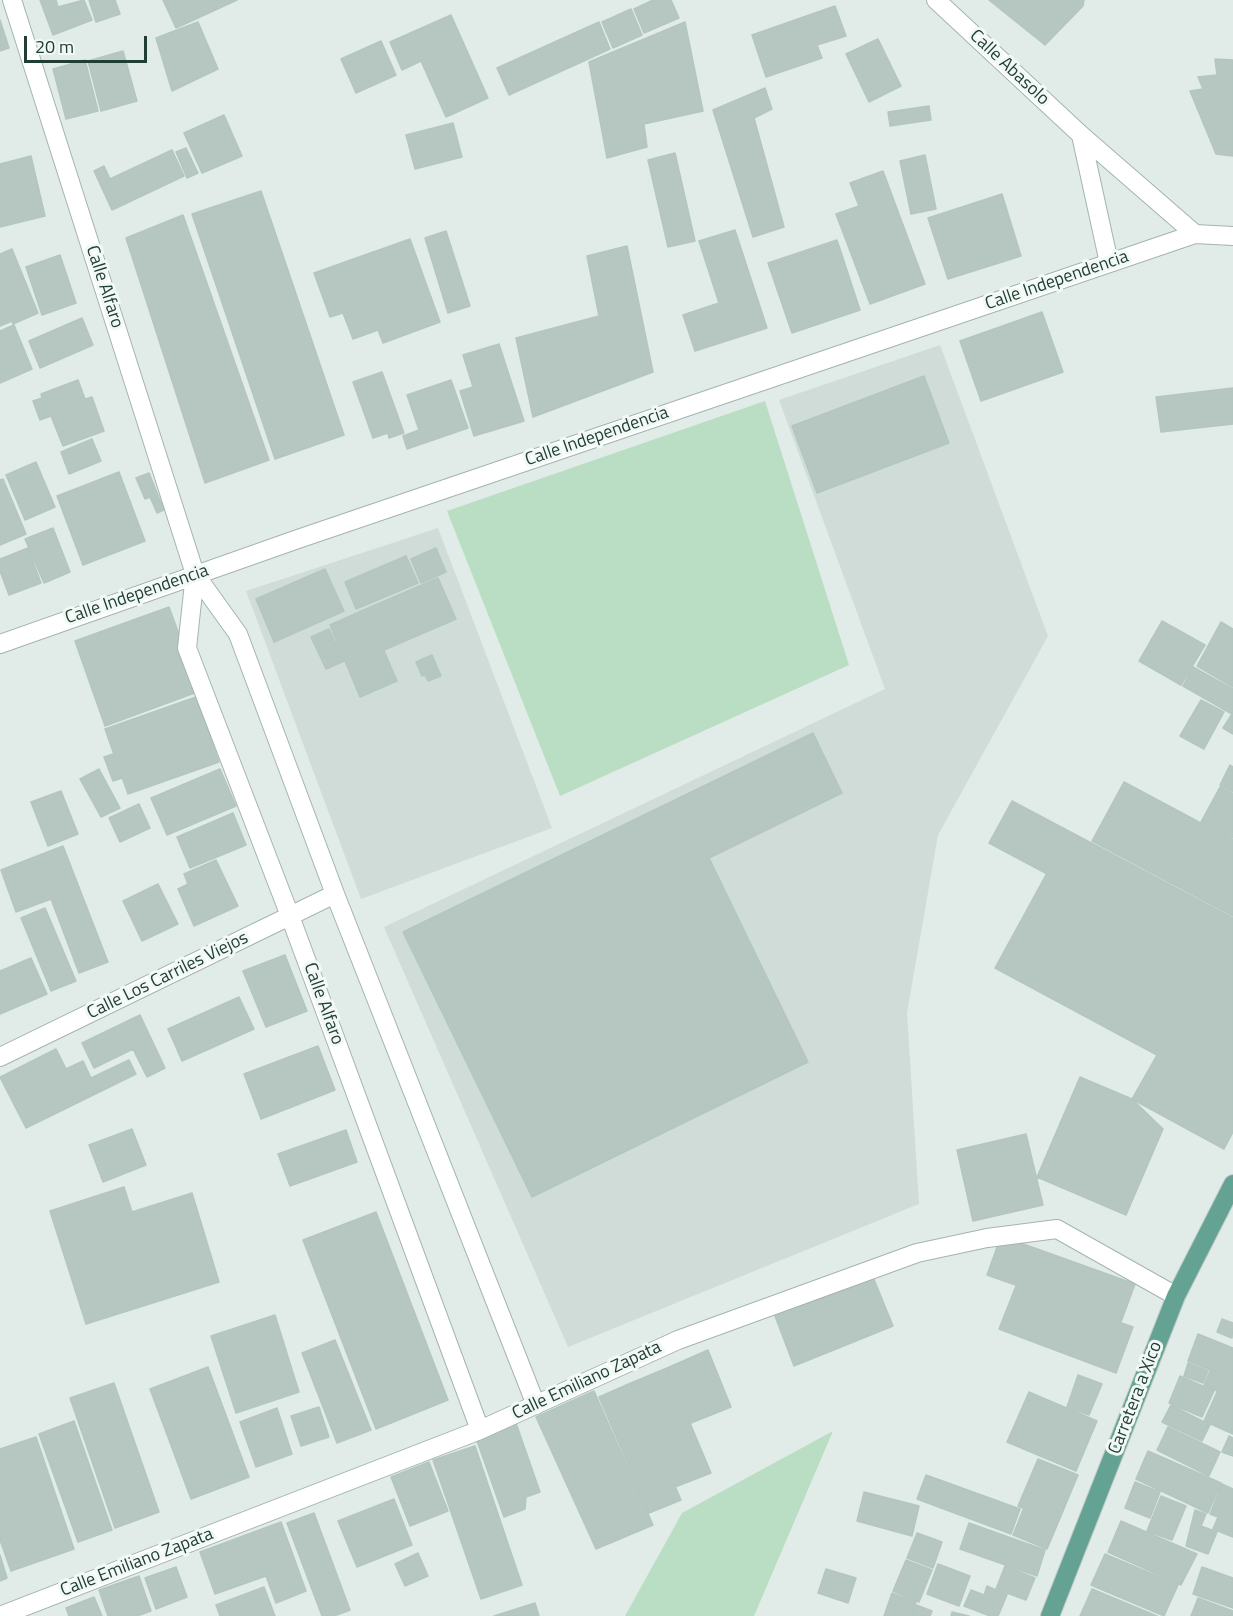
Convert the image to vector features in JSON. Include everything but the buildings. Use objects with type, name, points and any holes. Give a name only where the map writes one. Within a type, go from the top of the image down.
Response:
[{"type":"main road","name":"Carretera a Xico","points":[[1050,1616],[1176,1296],[1233,1184]]},
{"type":"street","name":"Calle Alfaro","points":[[12,0],[195,574],[238,634],[335,894],[536,1405]]},
{"type":"street","name":"Calle Abasolo","points":[[936,0],[1082,135],[1195,234]]},
{"type":"street","points":[[1082,135],[1109,263]]},
{"type":"street","name":"Calle Independencia","points":[[0,644],[195,574],[1195,234]]},
{"type":"street","points":[[1195,234],[1233,236]]},
{"type":"street","name":"Calle Alfaro","points":[[195,574],[187,648],[290,916],[480,1430]]},
{"type":"street","name":"Calle Los Carriles Viejos","points":[[0,1057],[335,894]]},
{"type":"street","name":"Calle Emiliano Zapata","points":[[0,1616],[480,1430],[689,1336],[917,1253],[987,1238],[1058,1229],[1176,1296]]},
{"type":"shaded area","points":[[940,345],[1048,636],[938,835],[907,1013],[919,1204],[568,1347],[384,927],[885,689],[779,400]]},
{"type":"shaded area","points":[[438,528],[552,828],[361,899],[246,591]]},
{"type":"green space","points":[[765,401],[849,665],[560,796],[447,511]]},
{"type":"green space","points":[[833,1431],[754,1616],[625,1616],[682,1513]]}]
